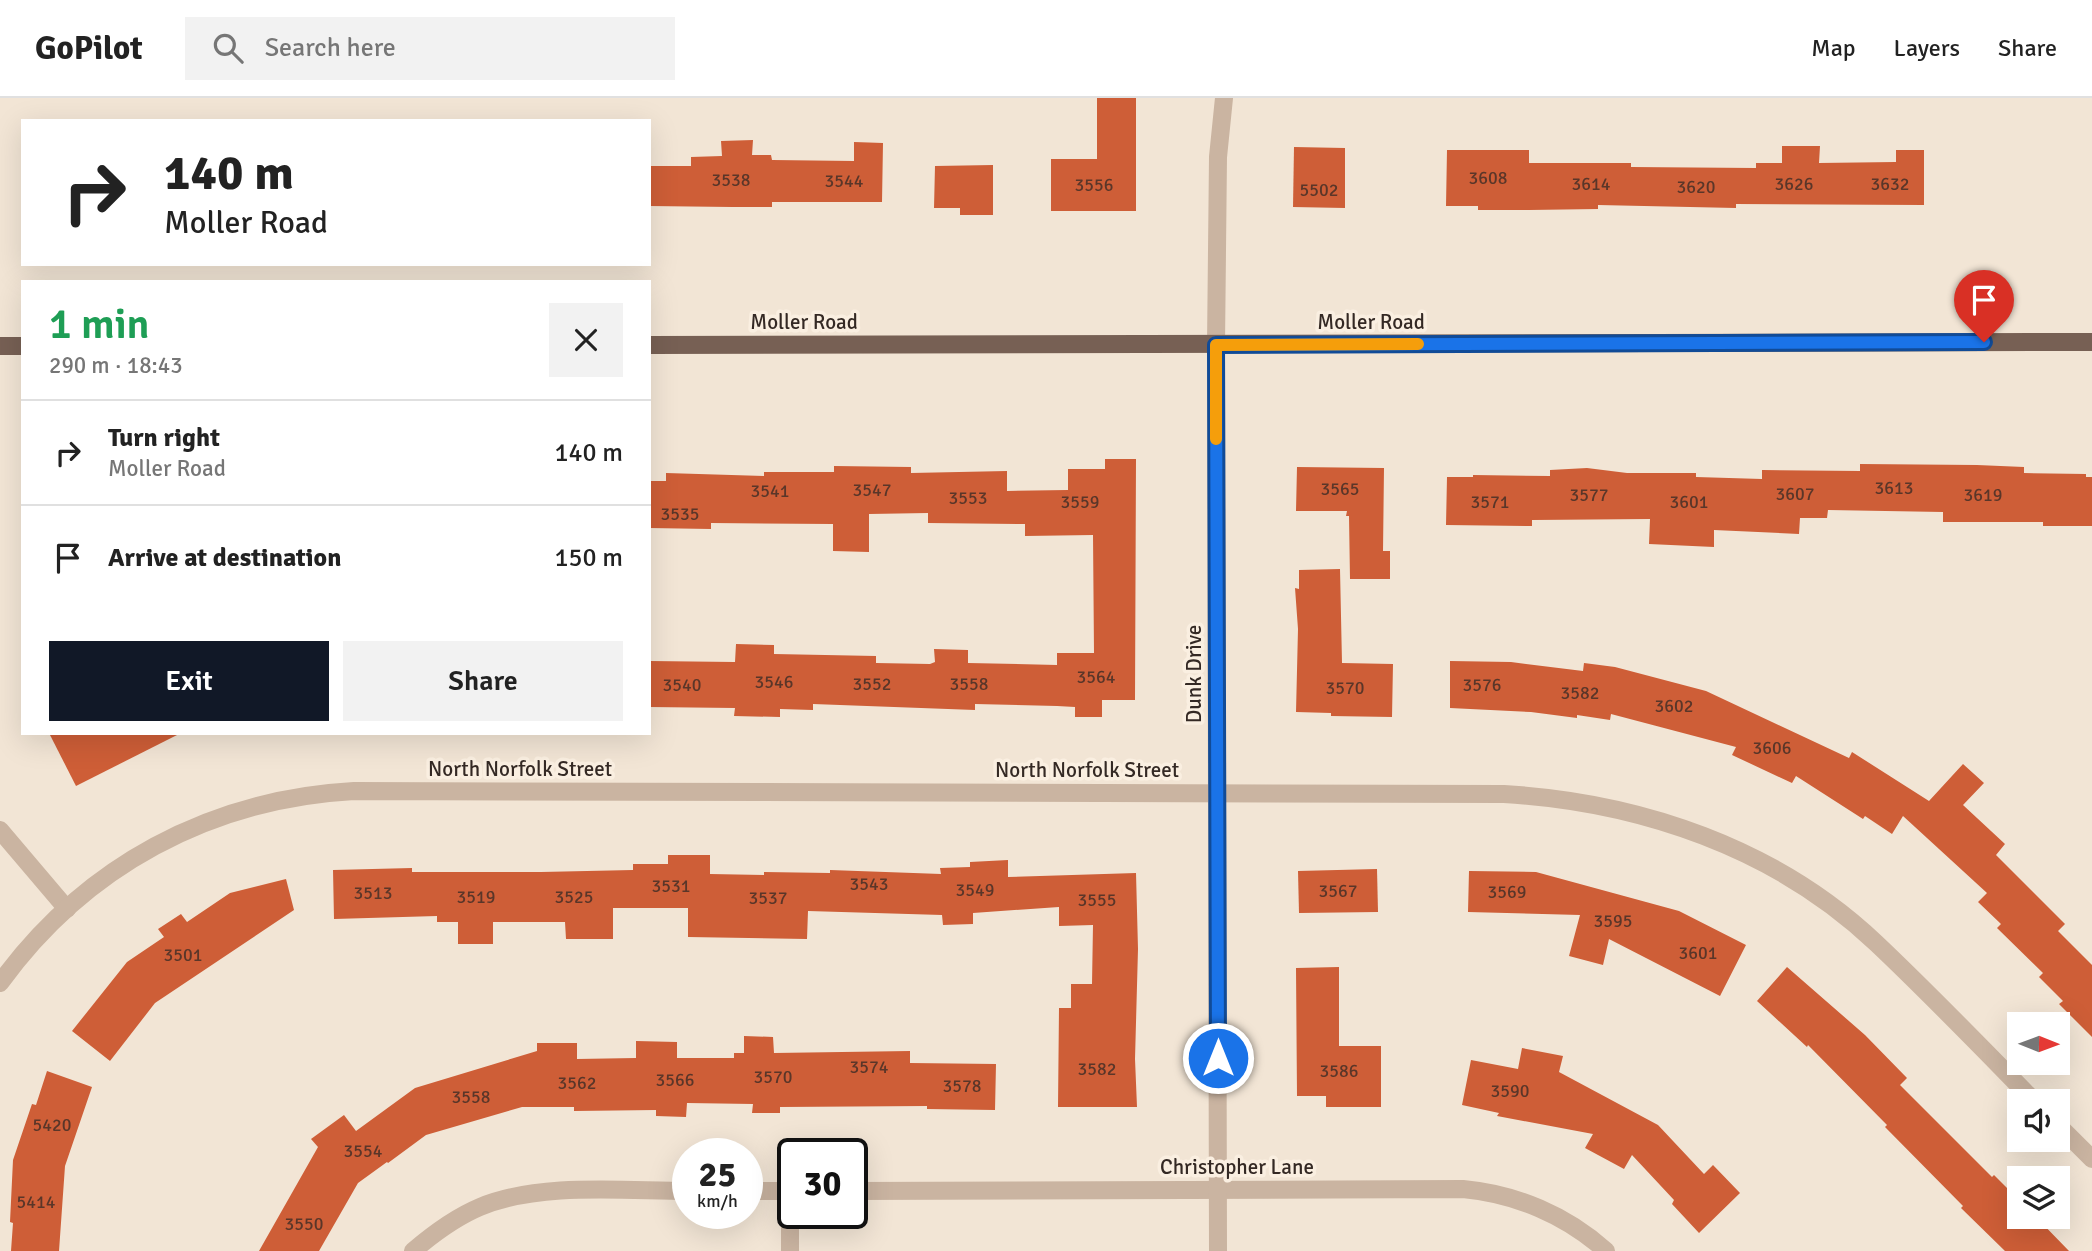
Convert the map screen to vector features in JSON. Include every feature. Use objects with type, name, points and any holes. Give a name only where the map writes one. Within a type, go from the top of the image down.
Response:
[{"type":"main road","name":"Moller Road","points":[[651,345],[2092,342]]},
{"type":"main road","points":[[0,345],[21,346]]},
{"type":"street","name":"Dunk Drive","points":[[1218,1251],[1216,345],[1218,157],[1224,98]]},
{"type":"street","name":"North Norfolk Street","points":[[0,983],[21,955],[66,909],[133,858],[191,828],[255,806],[336,792],[1538,796],[1619,809],[1681,827],[1756,859],[1838,911],[1876,943],[2022,1089]]},
{"type":"street","points":[[0,830],[66,909]]},
{"type":"street","points":[[2070,1137],[2092,1159]]},
{"type":"street","name":"Christopher Lane","points":[[868,1191],[1447,1188],[1492,1193],[1520,1200],[1559,1217],[1585,1233],[1606,1251]]},
{"type":"street","points":[[413,1251],[437,1232],[479,1207],[526,1194],[560,1191],[672,1191]]},
{"type":"street","points":[[790,1229],[790,1251]]},
{"type":"building","points":[[1097,98],[1136,98],[1136,211],[1051,211],[1051,159],[1097,159]]},
{"type":"building","points":[[753,140],[752,155],[771,155],[772,160],[854,161],[854,142],[883,143],[882,202],[772,202],[772,207],[651,206],[651,166],[691,166],[691,157],[722,156],[721,141]]},
{"type":"building","points":[[1782,146],[1820,146],[1819,163],[1896,162],[1896,150],[1924,150],[1924,205],[1736,204],[1736,208],[1598,205],[1598,209],[1529,210],[1478,210],[1478,206],[1446,206],[1447,150],[1529,150],[1529,163],[1631,163],[1631,167],[1756,168],[1756,163],[1782,163]]},
{"type":"building","points":[[1294,147],[1345,148],[1345,208],[1293,207]]},
{"type":"building","points":[[993,165],[993,215],[960,215],[960,208],[934,208],[935,166]]},
{"type":"building","points":[[1105,459],[1136,459],[1135,700],[1102,700],[1102,717],[1075,717],[1075,707],[975,704],[975,710],[813,704],[813,710],[780,709],[780,717],[734,716],[735,708],[651,707],[651,661],[735,662],[736,644],[774,645],[774,654],[876,656],[876,663],[930,664],[935,662],[934,649],[968,650],[968,663],[1057,665],[1057,653],[1094,653],[1093,535],[1025,536],[1025,524],[928,523],[928,513],[869,514],[869,552],[833,551],[833,524],[711,523],[711,529],[651,528],[651,481],[666,481],[666,473],[764,476],[764,472],[834,472],[834,466],[911,467],[911,473],[1007,471],[1007,491],[1068,490],[1068,469],[1105,469]]},
{"type":"building","points":[[1860,464],[2024,467],[2024,473],[2086,474],[2086,477],[2092,477],[2092,526],[2043,526],[2043,522],[1943,522],[1943,512],[1828,510],[1827,518],[1800,518],[1799,534],[1714,530],[1714,547],[1649,544],[1650,519],[1532,520],[1532,526],[1446,525],[1447,477],[1550,476],[1550,470],[1587,468],[1627,473],[1696,473],[1696,477],[1762,479],[1762,470],[1860,471]]},
{"type":"building","points":[[1297,467],[1384,468],[1383,551],[1390,551],[1390,579],[1350,579],[1347,511],[1296,511]]},
{"type":"building","points":[[1340,569],[1342,663],[1393,664],[1392,717],[1331,716],[1331,713],[1296,712],[1298,629],[1295,588],[1299,589],[1299,570]]},
{"type":"building","points":[[1450,661],[1511,662],[1583,671],[1584,663],[1615,667],[1706,691],[1849,758],[1852,752],[1929,801],[1963,764],[1984,783],[1963,805],[2005,844],[1996,855],[2065,924],[2058,931],[2092,965],[2092,1037],[2070,1012],[2059,1004],[2063,1001],[2039,977],[2043,973],[1997,928],[2001,924],[1978,902],[1987,893],[1903,816],[1892,834],[1865,816],[1863,819],[1796,776],[1792,783],[1732,755],[1736,747],[1611,714],[1610,720],[1577,715],[1577,718],[1531,712],[1450,708]]},
{"type":"building","points":[[50,735],[177,735],[76,786]]},
{"type":"building","points":[[668,855],[710,855],[710,874],[830,873],[830,870],[941,874],[940,868],[970,867],[970,862],[1008,860],[1008,877],[1136,873],[1137,1107],[1058,1107],[1059,1008],[1071,1008],[1071,984],[1092,984],[1093,925],[1059,926],[1059,907],[973,913],[973,924],[943,925],[942,915],[808,911],[807,939],[688,937],[688,908],[613,908],[613,939],[566,939],[565,922],[493,922],[493,944],[458,944],[458,922],[437,922],[437,916],[334,919],[333,870],[633,870],[633,864],[668,864]]},
{"type":"building","points":[[1377,869],[1378,912],[1299,913],[1298,871]]},
{"type":"building","points":[[1469,871],[1536,872],[1679,911],[1746,945],[1720,996],[1609,939],[1603,965],[1569,956],[1580,915],[1468,912]]},
{"type":"building","points":[[286,879],[294,910],[155,1003],[110,1061],[72,1031],[127,962],[164,937],[158,929],[181,914],[187,922],[230,893]]},
{"type":"building","points":[[1339,967],[1339,1046],[1381,1046],[1381,1107],[1326,1107],[1326,1096],[1297,1096],[1296,968]]},
{"type":"building","points":[[1787,967],[1865,1035],[1907,1078],[1900,1085],[1992,1177],[1994,1175],[2007,1188],[2007,1229],[2048,1229],[2069,1251],[2005,1251],[1808,1045],[1807,1047],[1757,1001]]},
{"type":"building","points":[[744,1036],[773,1037],[774,1053],[910,1051],[910,1063],[996,1064],[995,1110],[927,1109],[927,1106],[780,1107],[780,1113],[752,1113],[753,1104],[687,1103],[686,1117],[656,1116],[656,1110],[574,1111],[574,1107],[522,1107],[426,1135],[387,1162],[358,1183],[319,1251],[259,1251],[318,1147],[311,1139],[344,1115],[356,1131],[415,1088],[537,1051],[537,1043],[577,1043],[577,1059],[636,1058],[636,1041],[677,1042],[677,1058],[734,1058],[734,1053],[744,1053]]},
{"type":"building","points":[[1522,1048],[1563,1056],[1559,1072],[1658,1125],[1704,1174],[1713,1165],[1740,1193],[1699,1233],[1672,1204],[1674,1200],[1632,1155],[1624,1169],[1585,1148],[1593,1134],[1497,1116],[1499,1113],[1462,1105],[1471,1060],[1518,1069]]},
{"type":"building","points":[[47,1071],[92,1087],[65,1166],[59,1251],[11,1251],[13,1160],[32,1104],[36,1105]]},
{"type":"slow traffic","points":[[1216,439],[1216,345],[1418,344]]},
{"type":"route","points":[[1218,1058],[1216,345],[1984,342]]}]
